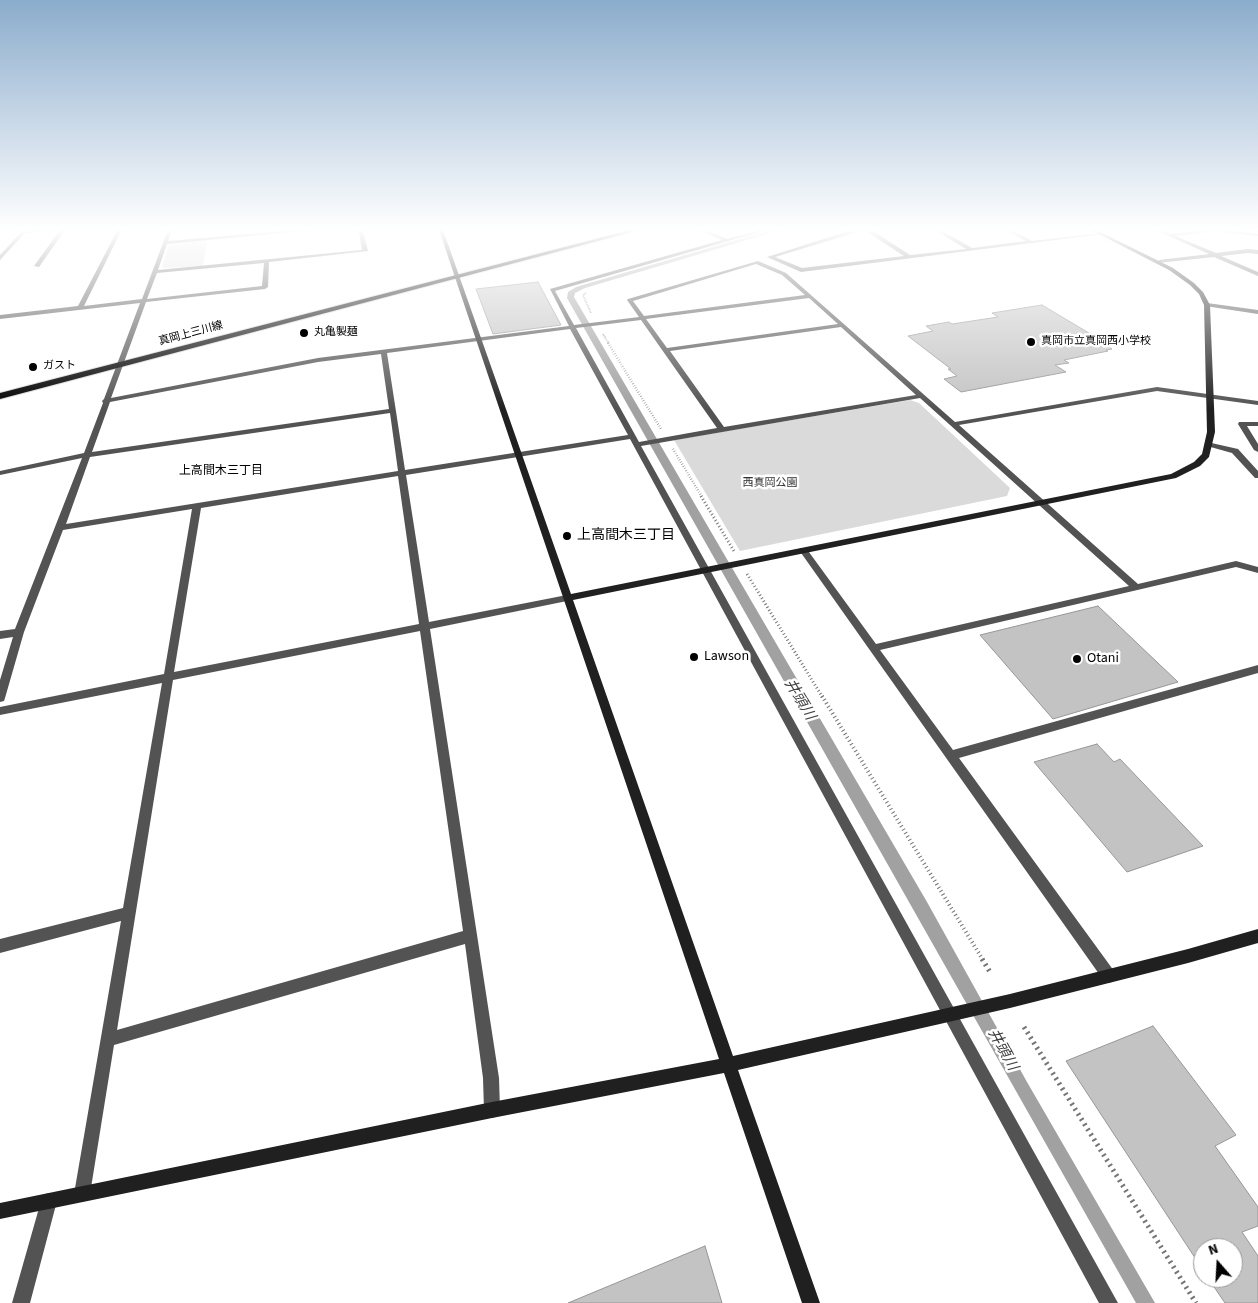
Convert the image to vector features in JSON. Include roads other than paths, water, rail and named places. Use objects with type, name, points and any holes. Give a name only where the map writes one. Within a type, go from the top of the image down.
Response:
[{"type":"main road","name":"真岡上三川線","points":[[0,390],[121,361],[402,288]]},
{"type":"main road","name":"真岡上三川線","points":[[0,396],[121,361]]},
{"type":"street","points":[[80,308],[90,288]]},
{"type":"street","points":[[0,698],[19,632],[60,528],[148,288]]},
{"type":"street","points":[[0,317],[258,288]]},
{"type":"street","points":[[460,288],[811,1303]]},
{"type":"street","points":[[556,288],[552,290],[572,327],[1109,1303]]},
{"type":"street","points":[[670,288],[630,300],[722,430]]},
{"type":"street","points":[[800,288],[1136,587]]},
{"type":"street","points":[[0,711],[1173,476],[1197,464],[1206,455],[1210,444],[1207,304],[1196,288]]},
{"type":"street","points":[[105,401],[318,360],[810,296]]},
{"type":"street","points":[[1207,304],[1258,312]]},
{"type":"street","points":[[667,350],[842,325]]},
{"type":"street","points":[[384,351],[491,1078],[492,1110]]},
{"type":"street","points":[[954,424],[1157,389],[1258,403]]},
{"type":"street","points":[[638,444],[922,396]]},
{"type":"street","points":[[0,473],[87,455],[392,411]]},
{"type":"street","points":[[1258,424],[1242,424],[1258,450]]},
{"type":"street","points":[[60,528],[633,436]]},
{"type":"street","points":[[1210,444],[1235,450],[1258,476]]},
{"type":"street","points":[[82,1194],[197,506]]},
{"type":"street","points":[[803,550],[1109,976]]},
{"type":"street","points":[[873,648],[1236,564],[1258,570]]},
{"type":"street","points":[[0,636],[19,632]]},
{"type":"street","points":[[951,755],[1258,669]]},
{"type":"street","points":[[0,946],[128,913]]},
{"type":"street","points":[[107,1040],[470,936]]},
{"type":"street","points":[[0,1211],[492,1110],[728,1064],[1010,1001],[1258,936]]},
{"type":"street","points":[[22,1303],[48,1201]]},
{"type":"water","name":"井頭川","points":[[575,288],[586,288],[575,293],[574,297],[927,902],[1027,1082],[1155,1303],[1136,1303],[567,298],[568,292]]},
{"type":"place","name":"丸亀製麺","points":[[304,333]]},
{"type":"place","name":"真岡市立真岡西小学校","points":[[1031,342]]},
{"type":"place","name":"ガスト","points":[[33,367]]},
{"type":"place","name":"上高間木三丁目","points":[[567,536]]},
{"type":"place","name":"Lawson","points":[[694,657]]},
{"type":"place","name":"Otani","points":[[1077,659]]},
{"type":"district","name":"上高間木三丁目","points":[[221,471]]},
{"type":"park label","name":"西真岡公園","points":[[770,484]]}]
